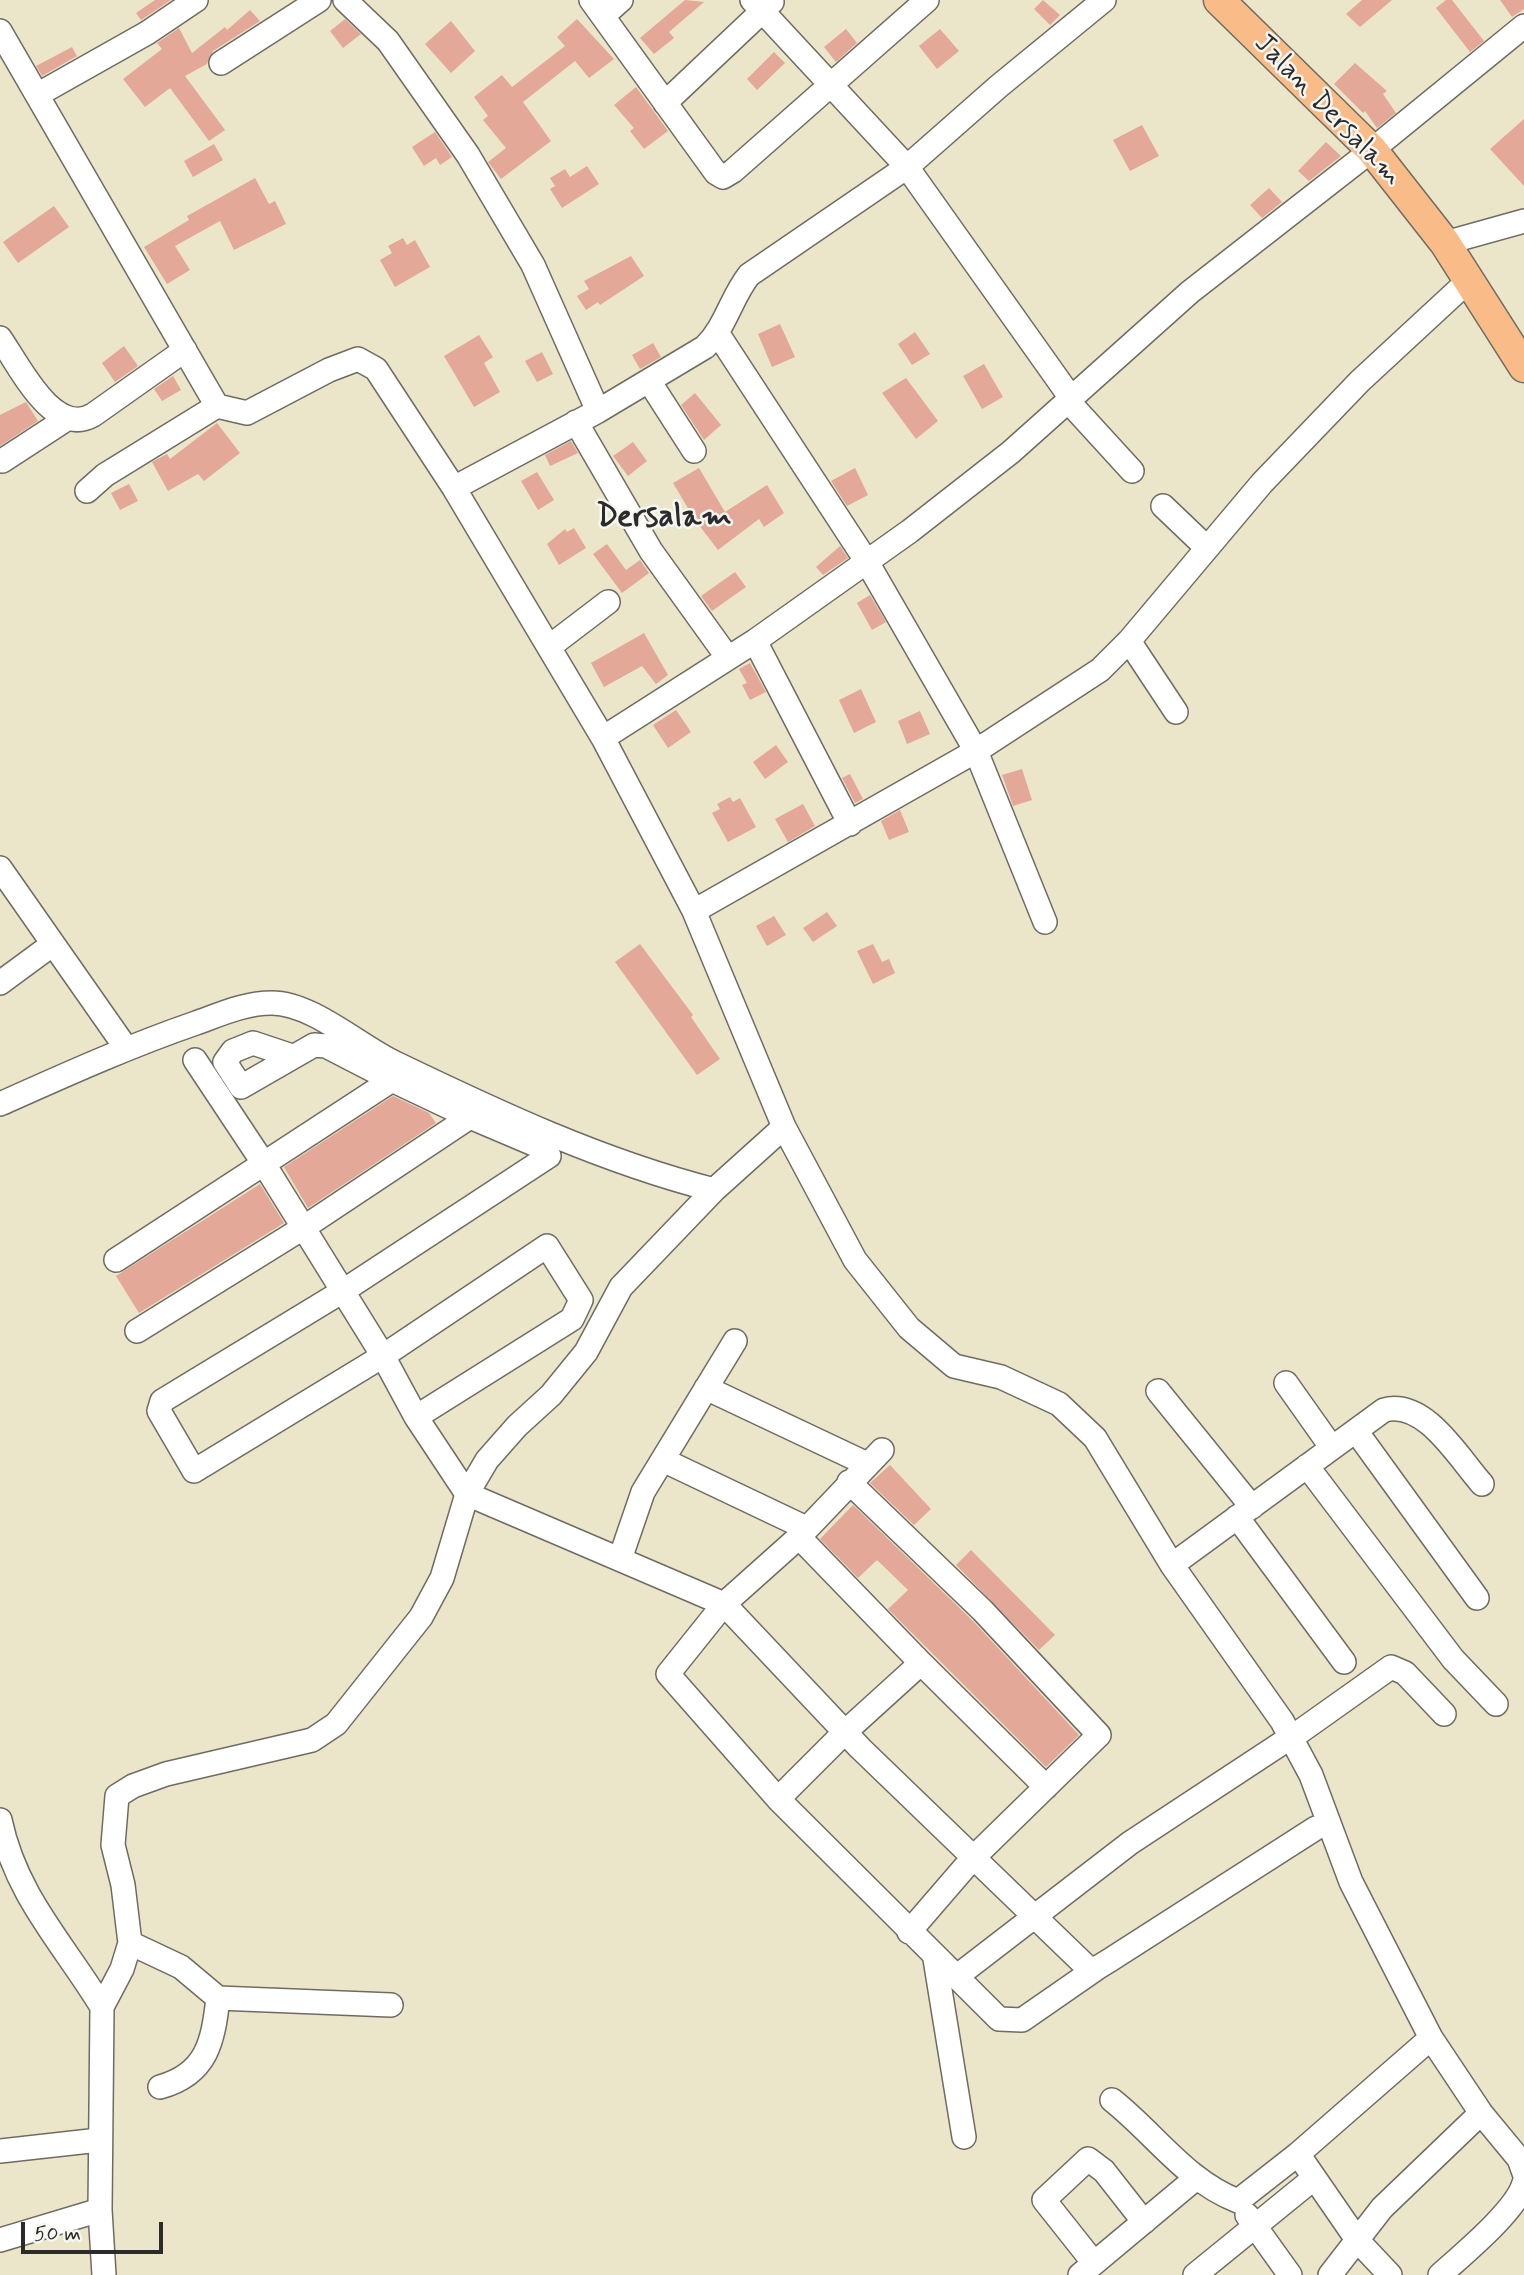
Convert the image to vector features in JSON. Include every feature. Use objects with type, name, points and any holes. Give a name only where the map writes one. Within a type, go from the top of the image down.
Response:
[{"type":"main road","name":"Jalan Dersalam","points":[[1219,0],[1372,150],[1445,243],[1467,282],[1524,367]]},
{"type":"street","points":[[37,95],[147,33],[196,0]]},
{"type":"street","points":[[221,63],[319,0]]},
{"type":"street","points":[[345,0],[388,41],[468,155],[533,265],[598,411]]},
{"type":"street","points":[[621,0],[597,8],[716,173],[723,177],[927,0]]},
{"type":"street","points":[[454,488],[598,411],[694,355],[718,334],[738,288],[749,275],[907,167],[999,86],[1104,0]]},
{"type":"street","points":[[665,103],[762,3],[830,85],[907,167],[1069,399],[1132,471]]},
{"type":"street","points":[[603,738],[755,641],[867,562],[1011,452],[1190,292],[1372,150],[1524,26]]},
{"type":"street","points":[[0,31],[217,406]]},
{"type":"street","points":[[1445,243],[1524,221]]},
{"type":"street","points":[[694,911],[976,751],[1100,670],[1129,640],[1262,482],[1360,381],[1467,282]]},
{"type":"street","points":[[718,334],[867,562],[976,751],[1045,922]]},
{"type":"street","points":[[0,338],[47,406],[68,418],[88,418],[185,350]]},
{"type":"street","points":[[87,491],[105,475],[217,406],[247,413],[329,370],[358,359],[376,369],[454,488],[603,738],[694,911],[784,1127],[855,1260],[909,1328],[954,1366],[1001,1377],[1059,1404],[1094,1438],[1172,1566],[1311,1775],[1351,1882],[1431,2038],[1481,2112],[1519,2160],[1524,2172]]},
{"type":"street","points":[[649,381],[694,451]]},
{"type":"street","points":[[2,461],[68,418]]},
{"type":"street","points":[[576,422],[651,551],[728,658]]},
{"type":"street","points":[[1163,506],[1207,548]]},
{"type":"street","points":[[549,647],[608,601]]},
{"type":"street","points":[[1129,640],[1176,712]]},
{"type":"street","points":[[755,641],[850,824]]},
{"type":"street","points":[[3,879],[53,944],[126,1048]]},
{"type":"street","points":[[0,983],[53,944]]},
{"type":"street","points":[[0,1104],[126,1048],[246,1006],[275,1003],[308,1012],[373,1053],[550,1137],[649,1173],[714,1189]]},
{"type":"street","points":[[292,1056],[314,1045],[326,1046],[470,1117],[537,1145],[546,1150],[549,1156],[343,1291],[162,1401],[159,1411],[194,1471],[383,1356],[547,1246],[581,1300],[572,1319],[416,1417]]},
{"type":"street","points":[[195,1060],[264,1164],[383,1356],[416,1417],[467,1494],[723,1604],[845,1732],[972,1859],[1035,1915],[1088,1968],[1097,1968]]},
{"type":"street","points":[[116,1260],[392,1080]]},
{"type":"street","points":[[137,1331],[303,1228],[470,1117]]},
{"type":"street","points":[[104,2275],[99,2140],[102,2007],[122,1969],[130,1943],[123,1885],[113,1845],[113,1817],[117,1796],[133,1786],[166,1774],[312,1740],[336,1724],[421,1617],[442,1578],[467,1494],[487,1460],[517,1426],[551,1395],[586,1352],[621,1287],[714,1189],[784,1127]]},
{"type":"street","points":[[620,1559],[643,1492],[735,1341]]},
{"type":"street","points":[[1286,1383],[1332,1448]]},
{"type":"street","points":[[706,1388],[874,1457],[802,1532],[723,1604],[668,1674],[778,1799],[935,1959],[999,2019],[1010,2022],[1023,2020],[1097,1968],[1210,1899],[1316,1828]]},
{"type":"street","points":[[1158,1391],[1244,1512],[1344,1662]]},
{"type":"street","points":[[1172,1566],[1384,1410],[1398,1406],[1410,1409],[1431,1426],[1482,1484]]},
{"type":"street","points":[[1356,1431],[1477,1598]]},
{"type":"street","points":[[663,1460],[802,1532],[921,1663],[1046,1787]]},
{"type":"street","points":[[1307,1466],[1452,1659],[1496,1704]]},
{"type":"street","points":[[849,1482],[983,1611],[1099,1735],[972,1859],[909,1932]]},
{"type":"street","points":[[778,1799],[845,1732],[921,1663]]},
{"type":"street","points":[[956,1977],[1130,1843],[1287,1740],[1391,1667],[1405,1673],[1444,1714]]},
{"type":"street","points":[[0,1820],[5,1842],[27,1897],[102,2007]]},
{"type":"street","points":[[130,1943],[181,1967],[218,1998],[391,2005]]},
{"type":"street","points":[[935,1959],[964,2137]]},
{"type":"street","points":[[160,2087],[181,2081],[197,2067],[209,2046],[218,1998]]},
{"type":"street","points":[[1238,2201],[1298,2154],[1431,2038]]},
{"type":"street","points":[[1112,2101],[1153,2134],[1195,2179],[1238,2201],[1290,2275]]},
{"type":"street","points":[[1330,2275],[1382,2208],[1481,2112]]},
{"type":"street","points":[[0,2151],[99,2140]]},
{"type":"street","points":[[1298,2154],[1358,2241],[1391,2275]]},
{"type":"street","points":[[1144,2222],[1104,2171],[1088,2159],[1044,2200],[1087,2269],[1144,2222],[1195,2179]]},
{"type":"street","points":[[1195,2275],[1313,2179]]},
{"type":"street","points":[[1440,2275],[1483,2236],[1521,2193],[1524,2183]]},
{"type":"street","points":[[0,2240],[100,2210]]},
{"type":"building","points":[[155,0],[171,0],[141,20],[136,13]]},
{"type":"building","points":[[685,0],[704,2],[669,32],[674,38],[654,54],[640,38]]},
{"type":"building","points":[[1043,0],[1060,15],[1050,25],[1034,9]]},
{"type":"building","points":[[1362,0],[1392,0],[1360,27],[1346,14]]},
{"type":"building","points":[[1446,0],[1452,0],[1484,41],[1470,52],[1436,8]]},
{"type":"building","points":[[1500,0],[1524,0],[1524,9],[1512,17]]},
{"type":"building","points":[[250,10],[260,21],[213,51],[207,64],[185,76],[225,130],[209,141],[170,88],[145,107],[123,79],[162,49],[157,43],[179,28],[192,53],[225,27],[227,30]]},
{"type":"building","points":[[345,19],[361,34],[343,48],[330,31]]},
{"type":"building","points":[[577,19],[614,59],[589,78],[575,61],[523,102],[551,141],[501,179],[488,162],[506,148],[483,120],[488,116],[474,97],[502,75],[512,87],[565,46],[557,37]]},
{"type":"building","points":[[451,21],[475,51],[451,73],[425,44]]},
{"type":"building","points":[[846,29],[857,43],[836,62],[824,47]]},
{"type":"building","points":[[940,29],[959,51],[937,69],[919,46]]},
{"type":"building","points":[[72,47],[77,56],[42,76],[36,66]]},
{"type":"building","points":[[774,52],[785,63],[757,90],[747,79]]},
{"type":"building","points":[[1355,63],[1387,91],[1383,94],[1396,113],[1377,128],[1365,111],[1363,113],[1334,84]]},
{"type":"building","points":[[636,87],[668,131],[644,149],[630,131],[634,128],[614,105]]},
{"type":"building","points":[[1524,119],[1524,186],[1490,149]]},
{"type":"building","points":[[1142,125],[1159,156],[1130,171],[1113,140]]},
{"type":"building","points":[[435,132],[452,157],[440,165],[436,158],[424,166],[412,147]]},
{"type":"building","points":[[1326,142],[1341,156],[1309,181],[1298,171]]},
{"type":"building","points":[[214,144],[223,160],[193,177],[184,161]]},
{"type":"building","points":[[587,166],[599,184],[562,208],[550,189],[555,186],[550,178],[565,169],[570,177]]},
{"type":"building","points":[[255,178],[269,204],[275,201],[286,224],[234,250],[220,221],[175,246],[190,270],[167,284],[144,247],[189,220],[187,216]]},
{"type":"building","points":[[1269,188],[1282,202],[1262,218],[1250,205]]},
{"type":"building","points":[[54,206],[69,227],[18,263],[3,242]]},
{"type":"building","points":[[403,238],[407,245],[415,240],[430,267],[395,287],[380,260],[392,253],[388,246]]},
{"type":"building","points":[[631,256],[644,276],[600,305],[598,302],[586,310],[577,296],[589,289],[584,281]]},
{"type":"building","points":[[780,324],[795,357],[772,367],[758,334]]},
{"type":"building","points":[[915,332],[930,354],[912,365],[898,344]]},
{"type":"building","points":[[479,335],[493,357],[484,363],[500,392],[474,407],[444,356]]},
{"type":"building","points":[[653,343],[661,357],[640,369],[632,355]]},
{"type":"building","points":[[124,346],[138,366],[115,382],[102,363]]},
{"type":"building","points":[[542,352],[553,374],[537,382],[525,361]]},
{"type":"building","points":[[984,364],[1003,397],[982,409],[963,376]]},
{"type":"building","points":[[173,376],[181,390],[162,401],[154,389]]},
{"type":"building","points":[[906,378],[938,421],[916,439],[882,393]]},
{"type":"building","points":[[695,393],[721,425],[704,440],[681,405]]},
{"type":"building","points":[[26,402],[38,421],[0,446],[0,415]]},
{"type":"building","points":[[217,423],[240,453],[204,481],[198,474],[168,491],[152,462],[167,454],[170,459]]},
{"type":"building","points":[[571,441],[578,453],[550,466],[545,455]]},
{"type":"building","points":[[633,442],[647,461],[628,476],[613,456]]},
{"type":"building","points":[[699,468],[725,512],[767,485],[784,513],[764,527],[759,519],[718,550],[695,520],[673,483]]},
{"type":"building","points":[[855,468],[868,495],[847,506],[831,481]]},
{"type":"building","points":[[537,472],[554,500],[538,510],[521,481]]},
{"type":"building","points":[[129,484],[138,501],[120,510],[111,493]]},
{"type":"building","points":[[574,528],[586,548],[559,565],[547,544],[565,529],[567,532]]},
{"type":"building","points":[[607,544],[626,570],[640,560],[649,573],[622,593],[593,554]]},
{"type":"building","points":[[840,546],[848,558],[823,575],[816,567]]},
{"type":"building","points":[[735,572],[746,587],[712,611],[701,596]]},
{"type":"building","points":[[870,595],[886,622],[872,630],[857,603]]},
{"type":"building","points":[[644,633],[668,675],[656,684],[642,666],[604,687],[591,663]]},
{"type":"building","points":[[750,663],[766,692],[750,700],[742,685],[747,683],[739,669]]},
{"type":"building","points":[[861,689],[876,722],[854,733],[839,700]]},
{"type":"building","points":[[676,710],[691,732],[668,748],[653,725]]},
{"type":"building","points":[[920,711],[930,734],[907,744],[898,721]]},
{"type":"building","points":[[776,745],[788,762],[765,779],[753,762]]},
{"type":"building","points":[[1022,769],[1032,800],[1013,806],[1002,775]]},
{"type":"building","points":[[850,774],[863,799],[855,803],[842,778]]},
{"type":"building","points":[[730,797],[733,802],[740,798],[756,827],[728,842],[712,813],[720,809],[717,804]]},
{"type":"building","points":[[803,804],[815,826],[788,842],[775,819]]},
{"type":"building","points":[[900,810],[909,832],[889,840],[881,821]]},
{"type":"building","points":[[827,912],[837,926],[813,942],[803,928]]},
{"type":"building","points":[[774,916],[786,935],[767,946],[756,926]]},
{"type":"building","points":[[640,944],[693,1015],[691,1017],[720,1059],[697,1075],[615,962]]},
{"type":"building","points":[[873,944],[882,962],[889,959],[895,973],[873,984],[857,951]]},
{"type":"building","points":[[393,1096],[429,1113],[436,1123],[308,1208],[284,1167]]},
{"type":"building","points":[[260,1184],[284,1223],[139,1313],[116,1276]]},
{"type":"building","points":[[890,1465],[931,1509],[914,1525],[870,1483]]},
{"type":"building","points":[[853,1505],[973,1621],[1079,1735],[1046,1767],[888,1609],[908,1590],[877,1560],[858,1578],[820,1539]]},
{"type":"building","points":[[971,1550],[1055,1635],[1039,1650],[956,1565]]},
{"type":"district","name":"Dersalam","points":[[664,518]]}]
